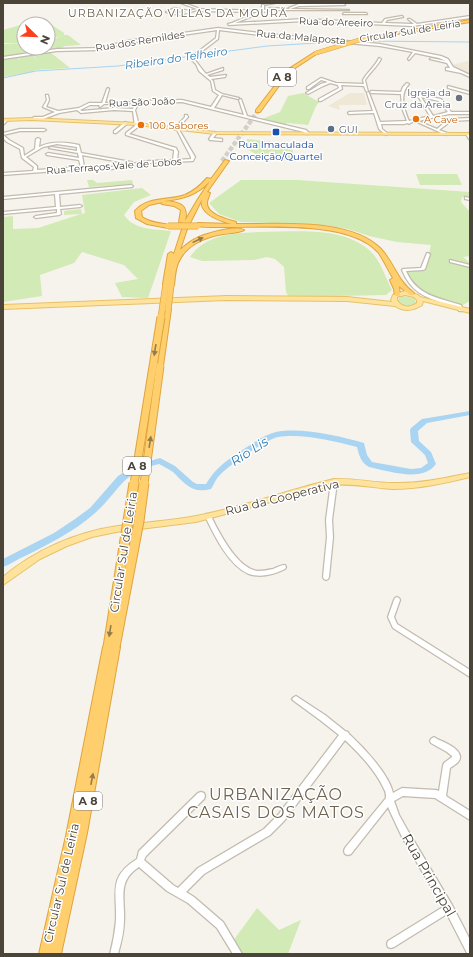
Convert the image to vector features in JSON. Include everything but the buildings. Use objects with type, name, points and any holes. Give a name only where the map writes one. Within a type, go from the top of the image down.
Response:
[{"type":"highway","name":"Circular Sul de Leiria","points":[[260,111],[288,74],[300,64],[318,54],[367,38],[470,22]]},
{"type":"highway","name":"Circular Sul de Leiria","points":[[44,954],[72,836],[138,521],[172,249],[182,222],[209,178],[224,161],[186,224],[168,284]]},
{"type":"highway","points":[[209,178],[194,192],[183,197],[143,206],[138,212],[138,216],[143,221],[153,224],[331,229],[360,237],[374,245],[382,253],[402,287],[412,294]]},
{"type":"highway","points":[[209,186],[204,202],[206,208],[211,214],[230,222],[259,226]]},
{"type":"highway","points":[[168,225],[147,220],[142,215],[142,211],[148,206],[156,204],[174,204],[183,210],[182,222]]},
{"type":"highway","points":[[198,225],[333,232],[352,237],[367,244],[376,251],[396,286],[396,296]]},
{"type":"highway","points":[[174,268],[183,250],[192,243],[204,237],[237,230],[281,229]]},
{"type":"highway","name":"Circular Sul de Leiria","points":[[55,954],[81,833],[111,647]]},
{"type":"main road","points":[[4,120],[24,119],[126,123],[215,133],[253,131],[307,133],[380,131],[386,134],[469,135]]},
{"type":"main road","points":[[3,307],[200,298],[347,299],[412,294],[419,298],[447,307],[470,311]]},
{"type":"main road","points":[[396,296],[394,300],[396,304]]},
{"type":"main road","points":[[416,307],[421,302],[419,298]]},
{"type":"main road","points":[[347,299],[396,304],[407,308],[431,306],[447,307]]},
{"type":"main road","name":"Rua da Cooperativa","points":[[3,582],[18,569],[34,560],[82,538],[106,530],[184,521],[208,516],[334,482],[353,480],[387,486],[405,486],[470,475]]},
{"type":"street","points":[[182,3],[198,10]]},
{"type":"street","points":[[262,11],[263,5],[274,3]]},
{"type":"street","points":[[288,9],[299,5],[344,4],[341,10]]},
{"type":"street","points":[[187,16],[165,12],[175,9],[188,11],[262,11],[288,9],[348,10]]},
{"type":"street","points":[[341,10],[348,22]]},
{"type":"street","points":[[180,14],[188,11]]},
{"type":"street","points":[[246,117],[239,99],[220,94],[214,90],[213,82],[192,56],[216,39],[218,29],[262,11]]},
{"type":"street","points":[[344,14],[366,14]]},
{"type":"street","points":[[252,23],[253,15]]},
{"type":"street","points":[[383,24],[384,20],[402,17]]},
{"type":"street","name":"Rua do Areeiro","points":[[229,24],[304,20],[416,24],[470,17]]},
{"type":"street","points":[[409,18],[416,24]]},
{"type":"street","points":[[200,28],[213,29]]},
{"type":"street","name":"Rua dos Remildes","points":[[3,58],[63,50],[99,49],[127,42],[218,29]]},
{"type":"street","name":"Rua da Malaposta","points":[[218,29],[374,44],[440,57],[448,62]]},
{"type":"street","points":[[409,59],[414,52]]},
{"type":"street","points":[[380,59],[377,66],[364,80],[379,123],[380,131]]},
{"type":"street","points":[[431,59],[448,62],[452,69],[470,76]]},
{"type":"street","points":[[206,75],[222,68]]},
{"type":"street","points":[[210,78],[225,76]]},
{"type":"street","points":[[308,88],[313,82],[322,79],[339,84],[365,85]]},
{"type":"street","points":[[307,93],[331,82]]},
{"type":"street","points":[[320,100],[341,88],[339,84]]},
{"type":"street","points":[[408,84],[403,88],[401,93],[408,121]]},
{"type":"street","points":[[450,86],[470,93]]},
{"type":"street","points":[[103,104],[108,89]]},
{"type":"street","points":[[368,92],[401,93]]},
{"type":"street","points":[[212,108],[221,96],[220,94]]},
{"type":"street","points":[[47,96],[48,100],[44,107],[58,112]]},
{"type":"street","points":[[432,117],[420,96],[440,100],[450,113]]},
{"type":"street","points":[[139,101],[133,115],[137,126],[127,134],[175,149],[175,161]]},
{"type":"street","name":"Rua São João","points":[[24,119],[42,118],[58,112],[84,107],[89,104],[139,101],[180,101],[305,131],[307,133]]},
{"type":"street","points":[[77,109],[81,112],[114,109],[134,110]]},
{"type":"street","points":[[349,113],[375,112]]},
{"type":"street","points":[[415,122],[450,113],[470,113]]},
{"type":"street","points":[[177,129],[188,117],[186,116]]},
{"type":"street","points":[[437,130],[450,120],[470,119]]},
{"type":"street","points":[[3,124],[4,120]]},
{"type":"street","points":[[379,123],[415,122],[446,134]]},
{"type":"street","points":[[115,132],[126,123]]},
{"type":"street","name":"Rua Terraços Vale de Lobos","points":[[3,174],[83,168],[112,168],[137,164],[192,160],[193,157],[177,129]]},
{"type":"street","points":[[35,171],[36,167],[23,158],[22,149],[8,142],[3,135],[20,130],[44,130]]},
{"type":"street","points":[[215,133],[210,139],[222,140]]},
{"type":"street","points":[[37,149],[38,139]]},
{"type":"street","points":[[23,158],[37,149],[58,142],[78,146],[83,168]]},
{"type":"street","points":[[51,148],[137,164]]},
{"type":"street","points":[[48,154],[81,159]]},
{"type":"street","points":[[3,198],[131,186]]},
{"type":"street","points":[[46,194],[101,189]]},
{"type":"street","points":[[36,217],[59,214],[57,194]]},
{"type":"street","points":[[3,213],[80,206]]},
{"type":"street","points":[[428,254],[423,269],[404,270],[410,283],[420,292],[459,306],[461,310]]},
{"type":"street","points":[[450,261],[470,266]]},
{"type":"street","points":[[326,577],[330,538],[329,520],[334,482]]},
{"type":"street","points":[[208,516],[224,545],[248,570],[257,573],[265,573],[283,567]]},
{"type":"street","points":[[397,600],[391,617],[395,626],[470,674]]},
{"type":"street","name":"Rua Principal","points":[[296,699],[345,734],[362,751],[380,775],[388,787],[390,799],[397,820],[449,908],[470,950]]},
{"type":"street","points":[[179,893],[201,871],[267,832],[281,818],[345,734]]},
{"type":"street","points":[[434,741],[450,749],[456,754],[456,758],[447,766],[442,796]]},
{"type":"street","points":[[348,851],[390,799],[407,791],[432,793],[442,796],[470,816]]},
{"type":"street","points":[[114,954],[120,920],[120,883],[126,872],[140,862],[142,854],[201,796]]},
{"type":"street","points":[[140,862],[170,888],[191,900],[220,925],[238,954]]},
{"type":"street","points":[[391,944],[449,908]]},
{"type":"shaded area","points":[[467,61],[470,62],[470,74],[452,65]]},
{"type":"shaded area","points":[[350,93],[364,93],[367,105],[339,105],[340,110],[328,106]]},
{"type":"green space","points":[[16,26],[16,43],[3,43],[3,30]]},
{"type":"green space","points":[[56,28],[64,33],[64,35],[68,35],[81,45],[65,46],[56,49],[56,38],[63,35],[56,38]]},
{"type":"green space","points":[[16,43],[16,55],[3,58],[3,44]]},
{"type":"green space","points":[[34,56],[38,61],[35,56],[55,56],[70,68],[35,70],[33,72],[3,77],[3,59],[17,57],[20,61],[18,57]]},
{"type":"green space","points":[[303,93],[319,102],[308,125],[287,123],[285,125],[262,119],[280,112],[288,96]]},
{"type":"green space","points":[[247,139],[292,144],[294,160],[264,159],[247,149]]},
{"type":"green space","points":[[416,174],[457,174],[462,185],[420,185]]},
{"type":"green space","points":[[87,180],[93,180],[97,183],[132,180],[133,184],[89,187]]},
{"type":"green space","points":[[241,180],[297,180],[470,192],[470,197],[462,197],[461,202],[470,212],[470,256],[463,257],[470,263],[470,301],[463,305],[435,298],[421,292],[411,283],[406,271],[425,270],[431,245],[397,242],[369,236],[348,229],[324,225],[241,222],[219,214],[209,203]]},
{"type":"green space","points":[[142,188],[151,195],[134,202],[124,215],[133,224],[145,228],[171,231],[148,298],[122,297],[115,283],[138,279],[124,265],[82,252],[74,263],[40,275],[42,296],[3,302],[3,217],[13,216],[13,229],[38,228],[81,214],[64,215],[64,211],[81,209],[82,214],[85,213],[82,195]]},
{"type":"green space","points":[[260,232],[321,232],[350,239],[363,245],[374,255],[392,290],[386,295],[289,297],[286,292],[284,267],[275,259],[267,257],[254,260],[202,261],[190,257],[196,249],[212,239],[231,234]]},
{"type":"green space","points":[[402,296],[414,298],[416,303],[414,305],[405,306],[398,303],[397,300]]},
{"type":"green space","points":[[257,908],[279,930],[301,920],[288,954],[240,954],[233,941]]},
{"type":"waterway","name":"Ribeira do Telheiro","points":[[360,41],[470,42]]},
{"type":"waterway","name":"Ribeira do Telheiro","points":[[3,78],[36,71],[118,66],[267,46],[333,42]]},
{"type":"waterway","name":"Rio Lis","points":[[3,563],[48,540],[81,519],[93,510],[120,478],[135,468],[146,464],[160,461],[174,470],[193,486],[208,487],[215,475],[220,470],[255,446],[276,435],[295,434],[331,438],[361,445],[363,456],[369,464],[411,472],[423,471],[432,464],[428,454],[415,442],[414,430],[425,421],[470,413]]},
{"type":"tunnel","points":[[222,161],[258,111]]},
{"type":"place","name":"Igreja da Cruz da Areia","points":[[459,98]]},
{"type":"place","name":"A Cave","points":[[416,119]]},
{"type":"place","name":"100 Sabores","points":[[141,125]]},
{"type":"place","name":"GUI","points":[[331,129]]},
{"type":"place","name":"Rua Imaculada Conceição/Quartel","points":[[276,132]]},
{"type":"district","name":"URBANIZAÇÃO VILLAS DA MOURÃ","points":[[178,13]]},
{"type":"district","name":"URBANIZAÇÃO CASAIS DOS MATOS","points":[[276,803]]}]
